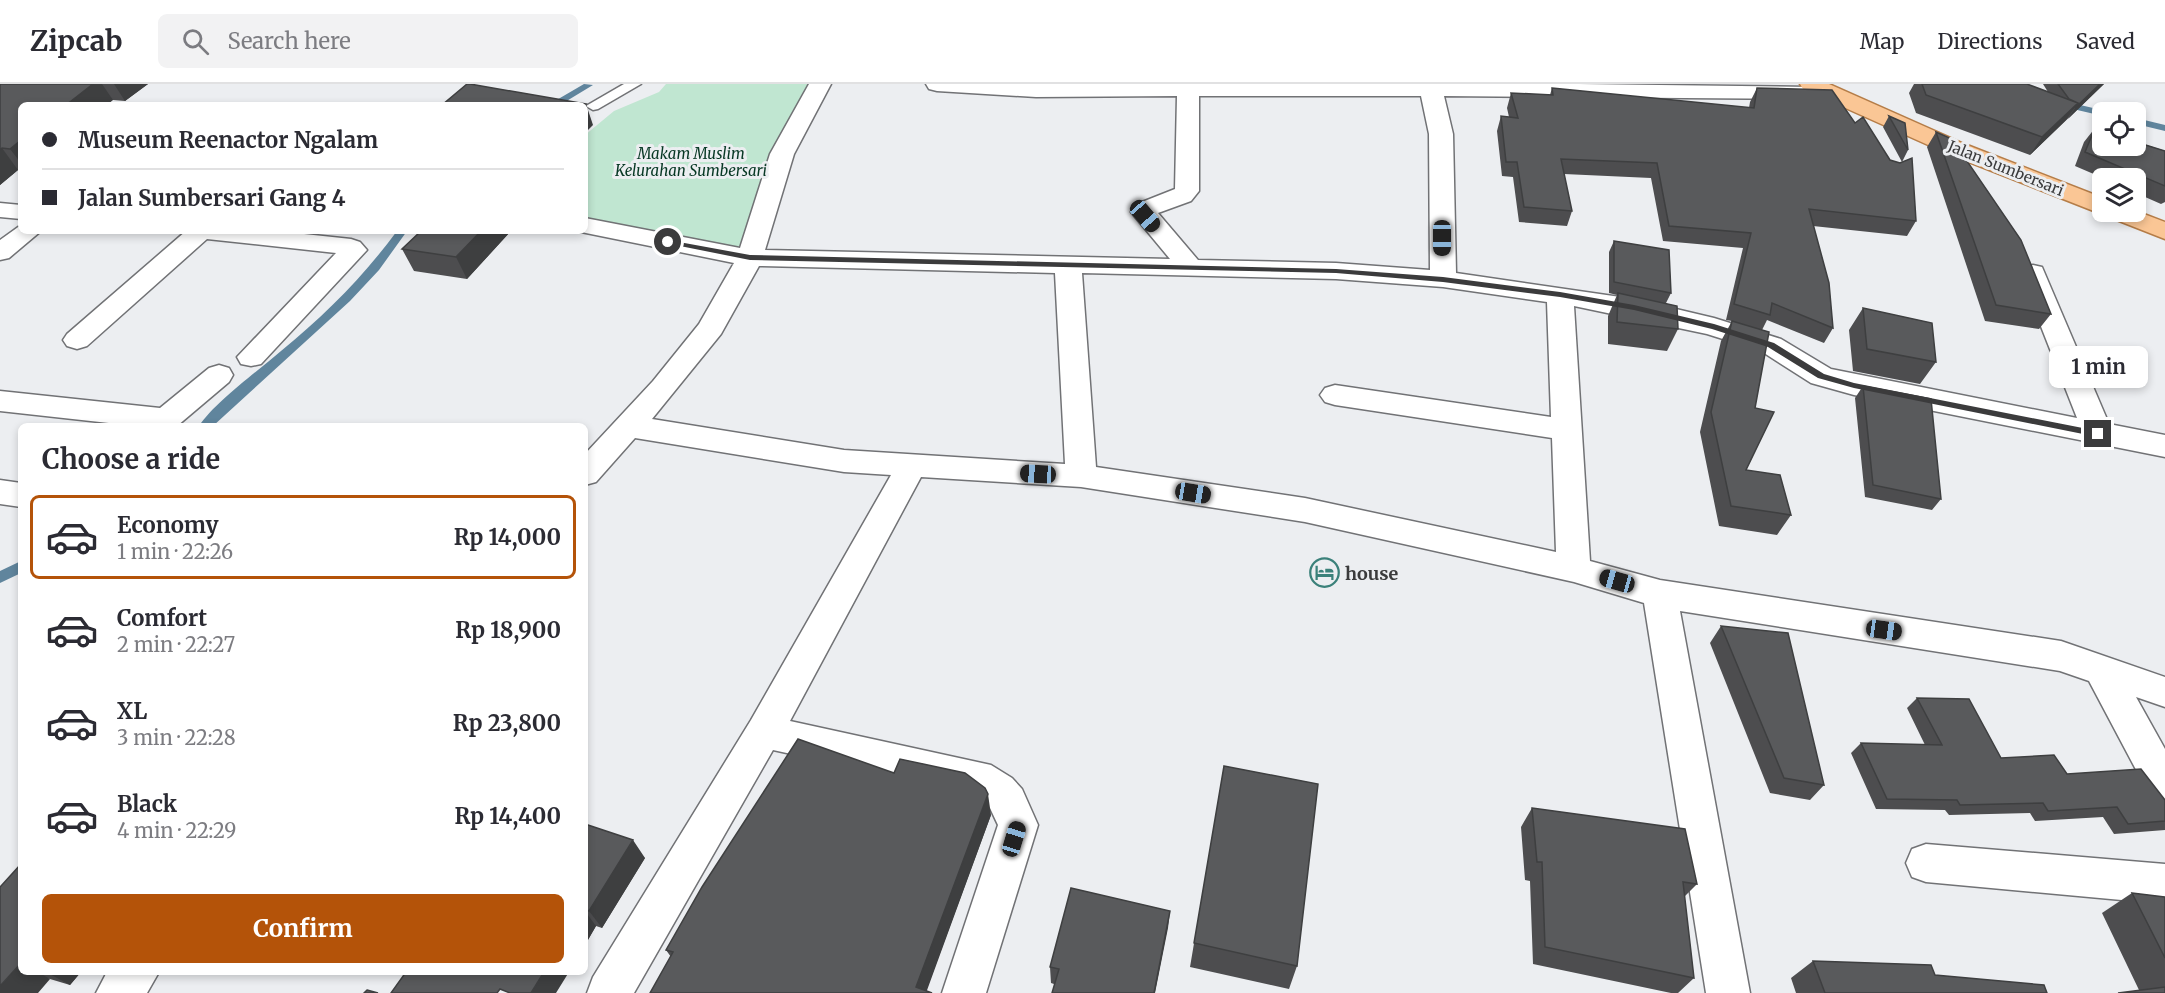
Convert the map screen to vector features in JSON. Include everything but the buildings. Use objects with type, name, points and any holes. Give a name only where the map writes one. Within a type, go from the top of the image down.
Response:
[{"type":"main road","name":"Jalan Sumbersari","points":[[1819,88],[1954,148],[2092,203]]},
{"type":"main road","points":[[2141,222],[2165,231]]},
{"type":"street","points":[[588,471],[711,328],[750,258],[782,154],[820,84]]},
{"type":"street","points":[[937,84],[1035,90],[1322,86],[1431,90],[1819,88]]},
{"type":"street","points":[[1188,88],[1187,191],[1182,196],[1143,212],[1191,268]]},
{"type":"street","points":[[1431,90],[1441,134],[1443,279]]},
{"type":"street","points":[[1850,103],[1870,132]]},
{"type":"street","points":[[1954,148],[1980,186]]},
{"type":"street","points":[[0,210],[18,212]]},
{"type":"street","points":[[588,227],[750,258],[1068,263],[1336,271],[1443,279],[1560,295],[1634,308],[1714,327],[1771,345],[1821,376],[1854,386],[2165,446]]},
{"type":"street","points":[[0,252],[24,234]]},
{"type":"street","points":[[77,340],[198,234]]},
{"type":"street","points":[[234,234],[351,247],[354,250],[251,357]]},
{"type":"street","points":[[2025,254],[2098,434]]},
{"type":"street","points":[[1068,263],[1081,476]]},
{"type":"street","points":[[1560,295],[1569,430],[1574,569]]},
{"type":"street","points":[[0,401],[166,419],[219,375]]},
{"type":"street","points":[[1335,395],[1569,430]]},
{"type":"street","points":[[628,426],[844,461],[1081,476],[1305,510],[1574,569],[1660,594],[2061,656],[2165,692]]},
{"type":"street","points":[[609,993],[764,732],[911,467]]},
{"type":"street","points":[[0,492],[18,495]]},
{"type":"street","points":[[1660,594],[1728,993]]},
{"type":"street","points":[[2101,668],[2165,786]]},
{"type":"street","points":[[764,732],[977,777],[1002,791],[1014,807],[1018,825],[964,993]]},
{"type":"street","points":[[1926,863],[2165,884]]},
{"type":"street","points":[[118,993],[134,975]]},
{"type":"lane","points":[[593,106],[634,84]]},
{"type":"green space","name":"Makam Muslim Kelurahan Sumbersari","points":[[666,84],[808,84],[774,152],[743,245],[734,247],[588,222],[588,133],[614,111],[659,92]]},
{"type":"waterway","points":[[558,102],[589,85]]},
{"type":"waterway","points":[[2063,104],[2092,111]]},
{"type":"waterway","points":[[2146,123],[2165,128]]},
{"type":"waterway","points":[[208,423],[327,318],[375,267],[400,234]]},
{"type":"waterway","points":[[0,578],[18,568]]},
{"type":"place","name":"house","points":[[1324,573]]},
{"type":"route","points":[[668,242],[750,258],[1068,263],[1336,271],[1443,279],[1634,308],[1714,327],[1771,345],[1821,376],[1854,386],[2098,434]]}]
